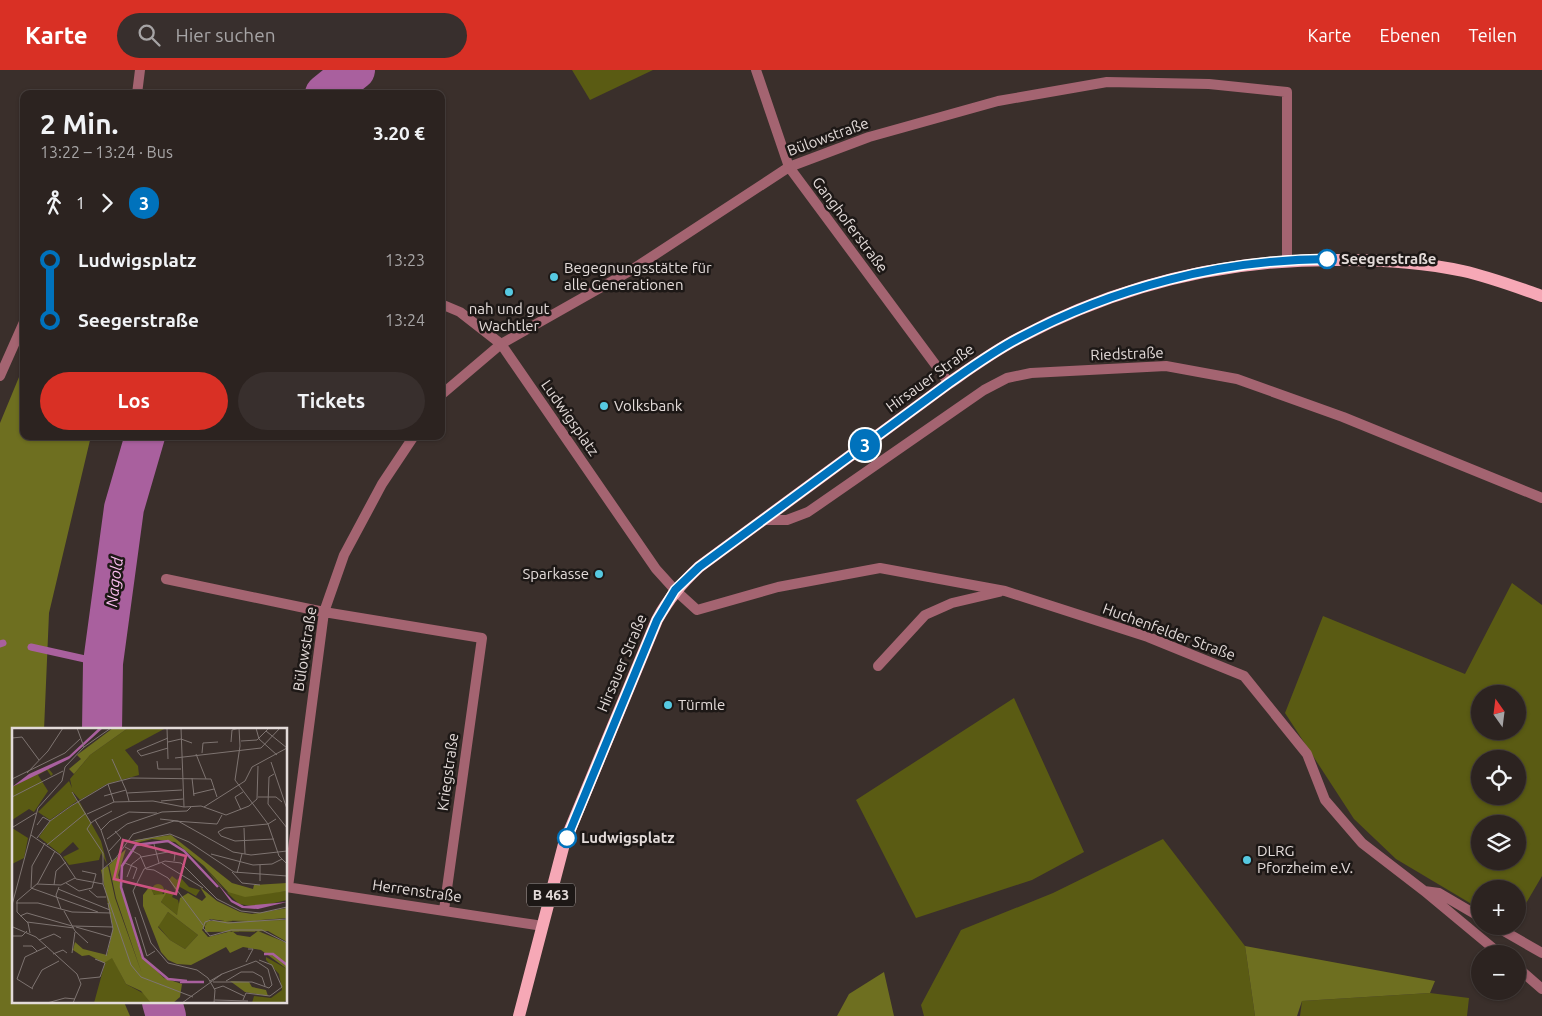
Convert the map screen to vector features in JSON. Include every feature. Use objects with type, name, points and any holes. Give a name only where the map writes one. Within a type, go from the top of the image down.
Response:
[{"type":"main road","name":"Hirsauer Straße","points":[[519,1016],[564,844],[657,620],[675,590],[699,567],[949,383],[986,357],[1018,338],[1093,303],[1178,277],[1247,264],[1287,260],[1372,260],[1418,264],[1463,271],[1510,284],[1542,296]]},
{"type":"street","points":[[138,90],[140,70]]},
{"type":"street","name":"Ganghoferstraße","points":[[756,70],[789,167],[949,383]]},
{"type":"street","name":"Bülowstraße","points":[[445,392],[501,344],[630,271],[789,167],[869,137],[998,101],[1107,82],[1209,84],[1287,92],[1287,260]]},
{"type":"street","name":"Ludwigsplatz","points":[[445,306],[460,312],[501,344],[656,569],[675,590]]},
{"type":"street","points":[[0,376],[20,331]]},
{"type":"street","name":"Riedstraße","points":[[764,520],[788,520],[808,512],[984,390],[1008,378],[1032,373],[1166,366],[1236,379],[1344,417],[1542,498]]},
{"type":"street","name":"Bülowstraße","points":[[288,880],[324,612],[344,555],[382,484],[411,440]]},
{"type":"street","name":"Huchenfelder Straße","points":[[675,590],[697,610],[778,587],[880,568],[1005,591],[1148,637],[1244,676],[1307,754],[1324,800],[1362,843],[1423,890],[1489,945]]},
{"type":"street","points":[[166,579],[324,612]]},
{"type":"street","points":[[878,666],[925,615],[952,603],[1005,591]]},
{"type":"street","name":"Kriegstraße","points":[[324,612],[482,638],[444,910]]},
{"type":"street","name":"Herrenstraße","points":[[288,887],[543,926]]},
{"type":"street","points":[[1423,890],[1439,893],[1471,912]]},
{"type":"street","points":[[1510,935],[1542,954]]},
{"type":"street","points":[[1526,975],[1542,988]]},
{"type":"shaded area","points":[[572,70],[653,70],[590,100]]},
{"type":"shaded area","points":[[20,375],[20,440],[90,440],[49,613],[44,728],[12,728],[12,1004],[125,1004],[130,1016],[0,1016],[0,423]]},
{"type":"shaded area","points":[[1512,583],[1542,605],[1542,876],[1526,903],[1526,880],[1471,880],[1471,904],[1396,859],[1354,819],[1285,713],[1323,616],[1465,674]]},
{"type":"shaded area","points":[[1014,698],[1084,852],[1032,880],[916,918],[856,800]]},
{"type":"shaded area","points":[[1163,839],[1245,946],[1255,1016],[924,1016],[921,1005],[961,930],[1053,893]]},
{"type":"shaded area","points":[[1245,946],[1435,981],[1430,993],[1302,1001],[1297,1016],[1255,1016]]},
{"type":"shaded area","points":[[884,972],[894,1016],[837,1016],[849,994]]},
{"type":"shaded area","points":[[1430,993],[1469,998],[1467,1016],[1300,1016],[1302,1001]]},
{"type":"waterway","name":"Nagold","points":[[330,90],[355,70]]},
{"type":"waterway","name":"Nagold","points":[[102,728],[103,663],[124,508],[144,440]]},
{"type":"waterway","points":[[31,647],[103,663]]},
{"type":"waterway","name":"Nagold","points":[[163,1004],[166,1016]]},
{"type":"bus line","name":"3","points":[[567,838],[657,620],[675,590],[699,567],[949,383],[986,357],[1018,338],[1093,303],[1178,277],[1247,264],[1327,259]]},
{"type":"place","name":"Seegerstraße","points":[[1327,259]]},
{"type":"place","name":"Begegnungsstätte für alle Generationen","points":[[554,277]]},
{"type":"place","name":"nah und gut Wachtler","points":[[509,292]]},
{"type":"place","name":"Volksbank","points":[[604,406]]},
{"type":"place","name":"Sparkasse","points":[[599,574]]},
{"type":"place","name":"Türmle","points":[[668,705]]},
{"type":"place","name":"Ludwigsplatz","points":[[567,838]]},
{"type":"place","name":"DLRG Pforzheim e.V.","points":[[1247,860]]}]
